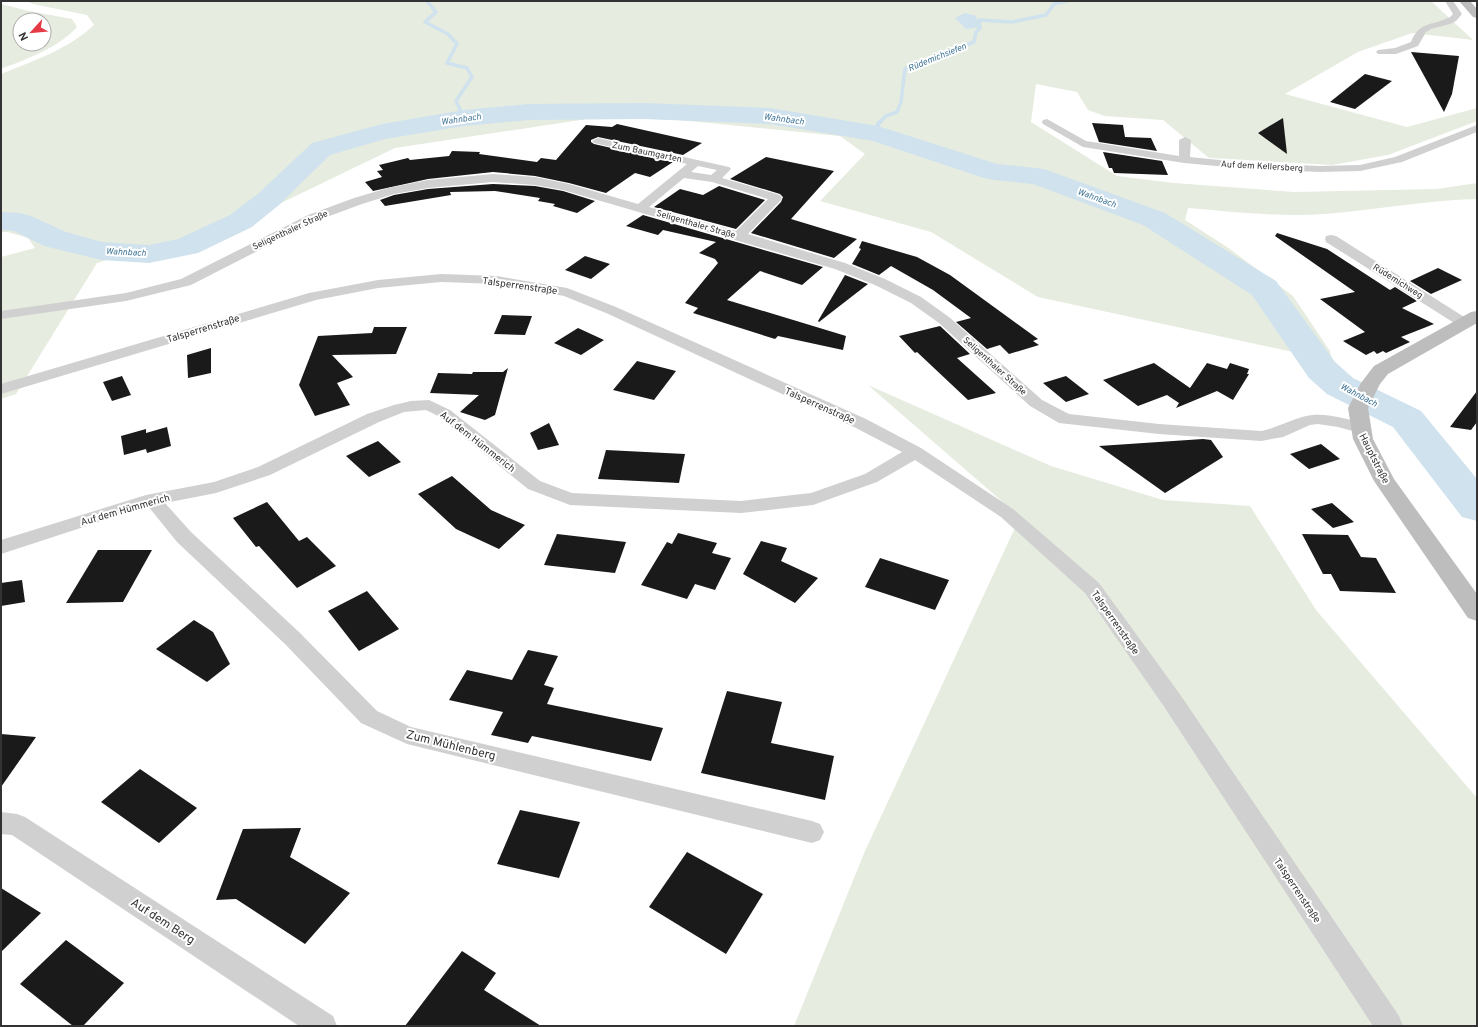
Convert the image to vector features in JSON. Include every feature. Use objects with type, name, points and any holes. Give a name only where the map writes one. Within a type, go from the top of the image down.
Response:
[{"type":"main road","points":[[1464,1],[1477,15]]},
{"type":"main road","points":[[1359,418],[1371,383],[1381,370],[1470,320]]},
{"type":"main road","name":"Hauptstraße","points":[[1359,418],[1363,439],[1385,481],[1477,612]]},
{"type":"street","points":[[1381,52],[1396,51],[1415,44],[1417,37],[1423,30],[1454,19],[1458,14],[1449,1]]},
{"type":"street","name":"Auf dem Kellersberg","points":[[1047,122],[1083,144],[1184,160],[1320,169],[1360,168],[1398,160],[1477,128]]},
{"type":"street","points":[[1184,160],[1185,140]]},
{"type":"street","name":"Zum Baumgarten","points":[[598,141],[725,169],[714,179]]},
{"type":"street","name":"Zum Baumgarten","points":[[640,208],[696,162]]},
{"type":"street","name":"Zum Baumgarten","points":[[682,174],[714,179],[776,198],[739,236]]},
{"type":"street","name":"Seligenthaler Straße","points":[[1,315],[126,297],[186,282],[312,218],[358,200],[392,191],[428,184],[493,178],[535,181],[565,186],[739,236],[840,266],[880,282],[916,300],[944,320],[1036,403],[1065,419],[1152,428],[1261,436],[1277,433],[1306,421],[1318,419],[1339,422],[1359,418]]},
{"type":"street","name":"Rüdemichweg","points":[[1331,239],[1470,320]]},
{"type":"street","name":"Talsperrenstraße","points":[[1,389],[314,296],[378,284],[441,278],[497,280],[532,285],[574,295],[860,423],[914,452],[1008,513],[1092,588],[1170,699],[1389,1026]]},
{"type":"street","name":"Auf dem Hümmerich","points":[[1,547],[152,499],[216,487],[264,471],[373,418],[412,406],[429,405],[444,413],[534,485],[570,499],[741,507],[813,499],[871,478],[914,452]]},
{"type":"street","name":"Zum Mühlenberg","points":[[152,499],[184,537],[292,638],[369,718],[407,735],[812,832]]},
{"type":"street","name":"Auf dem Berg","points":[[1,823],[17,825],[323,1026]]},
{"type":"shaded area","points":[[27,1],[1432,2],[1473,40],[1412,33],[1358,52],[1285,94],[1407,127],[1477,108],[1477,121],[1388,155],[1332,165],[1209,158],[1163,120],[1105,116],[1088,110],[1077,92],[1036,84],[1031,122],[1117,176],[1174,183],[1294,192],[1437,189],[1477,183],[1477,199],[1439,201],[1308,215],[1257,214],[1188,208],[1185,220],[1227,247],[1293,296],[1330,351],[1335,375],[1307,355],[1038,297],[931,232],[820,201],[865,154],[840,136],[620,114],[395,148],[279,204],[193,238],[133,252],[97,263],[16,394],[1,399],[1,257],[35,248],[28,238],[8,232],[1,232],[1,74],[62,48],[94,25],[87,15],[33,4]]},
{"type":"shaded area","points":[[1,4],[34,12],[12,12],[12,52],[42,52],[1,69]]},
{"type":"shaded area","points":[[52,15],[72,19],[77,27],[61,41],[52,46]]},
{"type":"shaded area","points":[[868,385],[1051,466],[1163,500],[1250,506],[1316,610],[1477,798],[1477,1026],[794,1026],[865,851],[1020,517]]},
{"type":"water","points":[[965,13],[976,16],[982,27],[966,29],[955,18]]},
{"type":"building","points":[[1411,52],[1459,56],[1452,94],[1444,112]]},
{"type":"building","points":[[1365,74],[1392,81],[1355,109],[1330,102]]},
{"type":"building","points":[[1283,118],[1287,154],[1258,133]]},
{"type":"building","points":[[1092,123],[1123,125],[1125,137],[1151,138],[1157,151],[1099,142]]},
{"type":"building","points":[[617,124],[702,143],[683,155],[598,137],[591,140],[594,144],[673,162],[650,177],[635,173],[606,193],[535,176],[493,172],[428,179],[373,191],[365,182],[382,177],[377,171],[383,170],[379,165],[408,158],[410,160],[449,156],[452,151],[480,152],[479,154],[537,162],[541,158],[556,160],[586,125],[612,127]]},
{"type":"building","points":[[1103,152],[1162,161],[1168,175],[1114,173],[1112,168],[1109,168]]},
{"type":"building","points":[[766,157],[834,171],[791,219],[857,239],[834,258],[751,233],[781,202],[783,197],[780,194],[730,179]]},
{"type":"building","points":[[493,184],[535,186],[563,191],[595,201],[577,213],[553,206],[555,204],[538,201],[540,198],[495,191],[450,192],[451,195],[385,206],[380,200],[394,195],[428,189]]},
{"type":"building","points":[[719,186],[765,200],[736,229],[654,207],[680,189],[703,195]]},
{"type":"building","points":[[643,215],[823,267],[802,285],[760,271],[727,300],[846,336],[843,350],[778,336],[775,339],[693,313],[698,308],[685,303],[718,263],[715,259],[699,253],[716,242],[663,230],[658,235],[626,226]]},
{"type":"building","points":[[1277,233],[1327,249],[1390,290],[1395,287],[1417,301],[1402,308],[1434,324],[1401,337],[1410,342],[1386,353],[1383,351],[1377,354],[1374,351],[1366,355],[1343,341],[1365,332],[1320,299],[1355,292],[1275,236]]},
{"type":"building","points":[[862,241],[917,257],[950,275],[1038,339],[1033,341],[1039,345],[1009,354],[1000,345],[987,349],[956,322],[971,318],[933,290],[891,266],[879,275],[852,264],[861,249],[859,248]]},
{"type":"building","points":[[585,256],[610,264],[591,279],[565,270]]},
{"type":"building","points":[[1438,268],[1462,280],[1431,294],[1410,281]]},
{"type":"building","points":[[845,275],[868,284],[819,322],[818,321]]},
{"type":"building","points":[[502,315],[532,316],[525,335],[494,334]]},
{"type":"building","points":[[940,326],[970,354],[957,358],[996,393],[968,400],[917,352],[915,353],[899,336]]},
{"type":"building","points":[[374,327],[407,327],[396,354],[332,355],[353,377],[337,383],[350,405],[315,416],[299,385],[318,336],[372,333]]},
{"type":"building","points":[[578,328],[604,340],[581,355],[554,343]]},
{"type":"building","points":[[211,348],[211,373],[188,378],[187,355]]},
{"type":"building","points":[[637,361],[676,371],[654,400],[613,390]]},
{"type":"building","points":[[1154,363],[1190,388],[1207,363],[1227,369],[1230,363],[1249,369],[1247,374],[1249,374],[1233,400],[1217,391],[1176,408],[1179,403],[1167,395],[1138,406],[1103,380]]},
{"type":"building","points":[[508,368],[495,415],[485,420],[460,412],[479,395],[430,393],[438,373],[472,374],[473,372],[503,372]]},
{"type":"building","points":[[122,376],[131,395],[112,401],[103,382]]},
{"type":"building","points":[[1066,376],[1089,394],[1066,402],[1043,383]]},
{"type":"building","points":[[1477,391],[1477,422],[1471,430],[1450,427]]},
{"type":"building","points":[[549,423],[559,445],[538,450],[530,433]]},
{"type":"building","points":[[167,427],[171,446],[147,453],[146,449],[124,455],[121,436],[146,429],[146,433]]},
{"type":"building","points":[[1203,439],[1211,440],[1223,457],[1165,493],[1099,446]]},
{"type":"building","points":[[378,441],[401,462],[369,477],[346,456]]},
{"type":"building","points":[[1321,444],[1340,459],[1309,469],[1290,454]]},
{"type":"building","points":[[606,450],[685,454],[679,483],[598,479]]},
{"type":"building","points":[[452,476],[491,510],[525,525],[499,549],[456,529],[418,494]]},
{"type":"building","points":[[267,502],[299,541],[307,537],[336,566],[297,588],[259,546],[256,547],[233,518]]},
{"type":"building","points":[[1332,503],[1354,522],[1333,528],[1311,509]]},
{"type":"building","points":[[678,533],[717,543],[712,553],[731,558],[715,590],[695,584],[687,599],[641,585],[667,542],[672,544]]},
{"type":"building","points":[[557,534],[626,542],[615,573],[544,565]]},
{"type":"building","points":[[1302,534],[1348,535],[1361,557],[1376,558],[1396,593],[1340,591],[1331,574],[1323,574]]},
{"type":"building","points":[[761,541],[787,548],[781,561],[818,578],[795,603],[743,574]]},
{"type":"building","points":[[98,550],[152,550],[123,602],[66,603]]},
{"type":"building","points":[[880,558],[949,580],[935,610],[865,587]]},
{"type":"building","points":[[22,580],[25,602],[1,606],[1,583]]},
{"type":"building","points":[[367,591],[399,629],[359,651],[328,611]]},
{"type":"building","points":[[194,620],[213,632],[230,664],[207,682],[156,649]]},
{"type":"building","points":[[528,650],[558,656],[544,685],[554,688],[547,704],[663,728],[651,761],[532,736],[528,743],[491,735],[503,712],[449,700],[467,670],[512,680]]},
{"type":"building","points":[[727,691],[782,702],[771,743],[834,756],[825,800],[701,773]]},
{"type":"building","points":[[1,734],[36,737],[1,787]]},
{"type":"building","points":[[140,769],[197,808],[159,843],[101,802]]},
{"type":"building","points":[[520,810],[580,822],[559,878],[497,864]]},
{"type":"building","points":[[301,828],[290,857],[350,893],[305,944],[236,899],[216,900],[243,829]]},
{"type":"building","points":[[687,852],[763,894],[726,954],[649,907]]},
{"type":"building","points":[[1,888],[41,913],[1,952]]},
{"type":"building","points":[[66,940],[124,983],[83,1026],[73,1026],[20,984]]},
{"type":"building","points":[[462,951],[496,973],[484,990],[541,1026],[405,1026]]},
{"type":"waterway","points":[[427,1],[436,12],[425,22],[448,34],[457,44],[447,63],[467,68],[472,77],[456,101],[464,118]]},
{"type":"waterway","name":"Rüdemichsiefen","points":[[878,134],[878,124],[886,116],[897,112],[901,102],[905,69],[974,42],[976,32],[980,28],[979,20],[1012,22],[1046,15],[1054,4],[1067,1]]},
{"type":"waterway","name":"Wahnbach","points":[[1,221],[20,222],[55,239],[102,251],[149,254],[187,246],[241,221],[269,199],[321,149],[382,132],[464,118],[528,112],[643,111],[770,116],[878,134],[994,172],[1037,176],[1154,219],[1264,288],[1322,370],[1340,386],[1407,419],[1477,507]]}]
